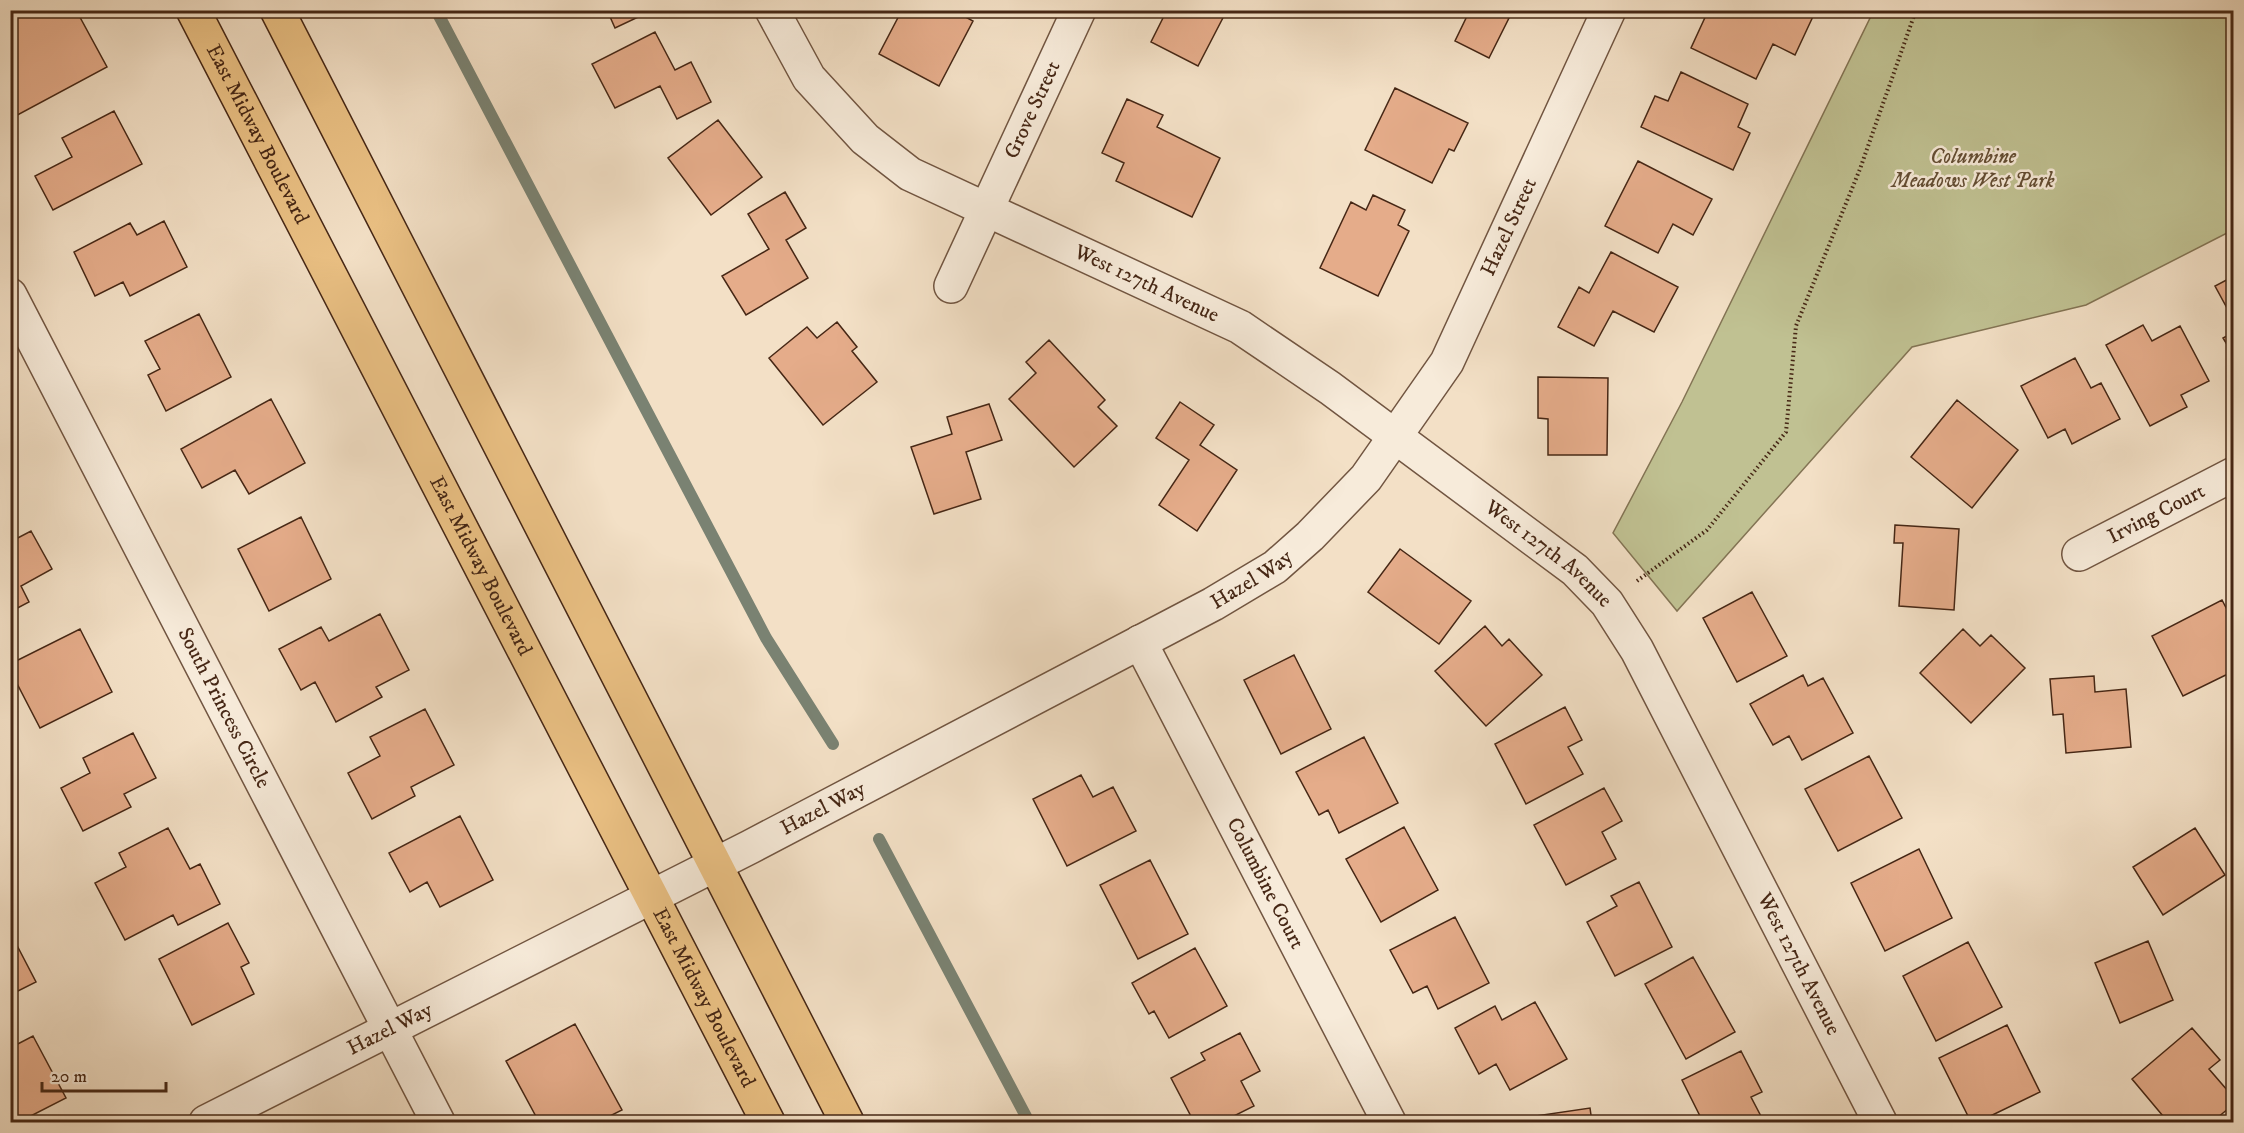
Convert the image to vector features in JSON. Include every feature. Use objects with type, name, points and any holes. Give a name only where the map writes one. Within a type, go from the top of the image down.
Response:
[{"type":"main road","name":"East Midway Boulevard","points":[[193,10],[768,1122]]},
{"type":"main road","points":[[277,10],[847,1122]]},
{"type":"street","name":"West 127th Avenue","points":[[772,10],[809,78],[865,139],[910,174],[1240,327],[1330,388],[1575,570],[1607,603],[1636,650],[1880,1122]]},
{"type":"street","name":"Grove Street","points":[[986,210],[1079,10]]},
{"type":"street","name":"Hazel Street","points":[[1395,436],[1447,362],[1609,10]]},
{"type":"street","points":[[951,286],[986,210]]},
{"type":"street","name":"South Princess Circle","points":[[10,295],[438,1122]]},
{"type":"street","name":"Hazel Way","points":[[206,1122],[651,898],[1213,604],[1275,567],[1310,536],[1366,478],[1395,436]]},
{"type":"street","name":"Irving Court","points":[[2079,554],[2234,474]]},
{"type":"street","name":"Columbine Court","points":[[1140,642],[1389,1122]]},
{"type":"path","points":[[1607,603],[1707,530],[1786,432],[1796,326],[1860,169],[1916,10]]},
{"type":"green space","name":"Columbine Meadows West Park","points":[[1861,11],[2233,11],[2233,230],[2086,305],[1912,347],[1677,611],[1613,533],[1682,402],[1871,16]]},
{"type":"building","points":[[10,10],[76,10],[107,67],[10,119]]},
{"type":"building","points":[[607,10],[653,10],[615,28]]},
{"type":"building","points":[[902,10],[953,10],[973,21],[939,86],[879,54]]},
{"type":"building","points":[[1167,10],[1227,10],[1198,66],[1151,42]]},
{"type":"building","points":[[1470,10],[1494,10],[1509,18],[1489,58],[1455,41]]},
{"type":"building","points":[[1724,10],[1816,10],[1795,55],[1773,44],[1756,79],[1691,48],[1708,11],[1721,17]]},
{"type":"building","points":[[655,32],[675,70],[691,62],[711,102],[677,119],[660,86],[615,108],[592,64]]},
{"type":"building","points":[[1681,72],[1748,104],[1738,127],[1750,133],[1733,170],[1641,127],[1655,96],[1668,101]]},
{"type":"building","points":[[1395,88],[1468,123],[1454,151],[1449,149],[1432,183],[1365,150]]},
{"type":"building","points":[[1127,99],[1163,115],[1157,127],[1220,158],[1192,217],[1116,181],[1124,163],[1102,153]]},
{"type":"building","points":[[114,111],[142,164],[53,210],[35,176],[72,157],[62,138]]},
{"type":"building","points":[[718,120],[762,177],[711,215],[668,158]]},
{"type":"building","points":[[1638,161],[1712,199],[1693,235],[1673,224],[1658,253],[1605,226]]},
{"type":"building","points":[[785,192],[806,228],[786,240],[808,278],[746,315],[722,276],[769,249],[748,214]]},
{"type":"building","points":[[1373,195],[1405,210],[1398,225],[1409,231],[1378,296],[1320,268],[1351,202],[1366,210]]},
{"type":"building","points":[[164,221],[187,267],[130,296],[123,282],[95,296],[74,252],[130,223],[137,235]]},
{"type":"building","points":[[1611,252],[1678,287],[1654,332],[1613,311],[1594,346],[1558,327],[1579,287],[1589,293]]},
{"type":"building","points":[[2234,276],[2234,321],[2215,286]]},
{"type":"building","points":[[199,314],[231,377],[166,411],[148,375],[160,369],[145,341]]},
{"type":"building","points":[[837,322],[857,347],[852,351],[877,382],[823,425],[769,358],[807,327],[817,338]]},
{"type":"building","points":[[2143,325],[2152,341],[2180,326],[2209,381],[2181,395],[2187,407],[2150,426],[2106,345]]},
{"type":"building","points":[[2234,332],[2234,356],[2223,338]]},
{"type":"building","points":[[1049,340],[1105,400],[1098,407],[1117,426],[1074,467],[1009,399],[1036,373],[1026,362]]},
{"type":"building","points":[[2075,358],[2091,388],[2101,383],[2120,419],[2072,444],[2065,429],[2048,438],[2021,386]]},
{"type":"building","points":[[1538,377],[1608,378],[1607,455],[1548,455],[1548,419],[1538,418]]},
{"type":"building","points":[[271,399],[305,463],[249,494],[235,470],[202,488],[181,449]]},
{"type":"building","points":[[1957,400],[2018,450],[1972,508],[1911,457]]},
{"type":"building","points":[[1180,402],[1214,425],[1200,445],[1237,470],[1197,531],[1159,505],[1189,460],[1156,438]]},
{"type":"building","points":[[989,404],[1002,440],[966,452],[981,499],[934,514],[911,447],[952,434],[947,417]]},
{"type":"building","points":[[301,517],[331,579],[269,611],[238,549]]},
{"type":"building","points":[[1895,525],[1959,529],[1954,610],[1899,606],[1903,543],[1894,543]]},
{"type":"building","points":[[31,531],[52,569],[21,586],[29,602],[10,612],[10,542]]},
{"type":"building","points":[[1400,549],[1471,601],[1439,644],[1368,592]]},
{"type":"building","points":[[1752,592],[1787,656],[1737,682],[1703,618]]},
{"type":"building","points":[[2222,600],[2234,623],[2234,671],[2183,696],[2152,636]]},
{"type":"building","points":[[380,614],[409,670],[376,687],[382,697],[336,722],[315,682],[301,690],[279,649],[321,627],[329,641]]},
{"type":"building","points":[[1485,626],[1502,646],[1509,639],[1542,675],[1486,726],[1435,671]]},
{"type":"building","points":[[80,629],[112,692],[40,728],[10,670],[10,664]]},
{"type":"building","points":[[1963,629],[1980,646],[1991,635],[2025,668],[1971,723],[1920,673]]},
{"type":"building","points":[[1294,655],[1331,729],[1281,754],[1244,680]]},
{"type":"building","points":[[1803,675],[1808,686],[1823,678],[1853,733],[1802,760],[1789,736],[1773,745],[1750,704]]},
{"type":"building","points":[[2094,676],[2095,692],[2126,689],[2131,747],[2066,753],[2063,714],[2053,715],[2050,679]]},
{"type":"building","points":[[1565,707],[1582,740],[1568,747],[1583,774],[1526,804],[1495,744]]},
{"type":"building","points":[[425,709],[454,765],[411,787],[415,796],[372,819],[348,773],[380,756],[370,737]]},
{"type":"building","points":[[133,733],[156,778],[124,794],[131,807],[83,831],[61,788],[90,773],[83,758]]},
{"type":"building","points":[[1364,737],[1398,803],[1339,833],[1328,810],[1319,815],[1296,772]]},
{"type":"building","points":[[1869,756],[1902,818],[1838,851],[1805,789]]},
{"type":"building","points":[[1081,775],[1093,797],[1113,787],[1136,831],[1067,866],[1033,799]]},
{"type":"building","points":[[1604,788],[1622,821],[1602,832],[1616,859],[1566,885],[1534,825]]},
{"type":"building","points":[[460,816],[493,880],[440,907],[427,882],[410,892],[389,853]]},
{"type":"building","points":[[1404,827],[1438,890],[1381,922],[1346,859]]},
{"type":"building","points":[[168,828],[190,869],[200,864],[220,904],[178,925],[173,915],[125,940],[95,883],[126,867],[119,853]]},
{"type":"building","points":[[2195,828],[2225,875],[2163,915],[2133,867]]},
{"type":"building","points":[[1919,849],[1952,918],[1885,951],[1851,883]]},
{"type":"building","points":[[1150,860],[1188,934],[1138,959],[1100,885]]},
{"type":"building","points":[[1639,882],[1672,947],[1615,976],[1587,922],[1617,906],[1611,896]]},
{"type":"building","points":[[1455,917],[1489,983],[1438,1009],[1427,986],[1413,993],[1390,950]]},
{"type":"building","points":[[228,923],[249,963],[241,967],[254,994],[192,1025],[159,959]]},
{"type":"building","points":[[10,932],[36,982],[10,995]]},
{"type":"building","points":[[2148,941],[2173,1000],[2120,1023],[2095,963]]},
{"type":"building","points":[[1968,942],[2002,1007],[1936,1041],[1903,976]]},
{"type":"building","points":[[1195,948],[1227,1006],[1169,1038],[1154,1011],[1149,1014],[1132,983]]},
{"type":"building","points":[[1693,957],[1735,1032],[1686,1059],[1645,984]]},
{"type":"building","points":[[1535,1002],[1567,1059],[1510,1090],[1496,1064],[1479,1074],[1455,1028],[1495,1006],[1502,1020]]},
{"type":"building","points":[[575,1024],[622,1110],[598,1122],[539,1122],[506,1061]]},
{"type":"building","points":[[2007,1025],[2040,1092],[1978,1122],[1971,1122],[1939,1058]]},
{"type":"building","points":[[2192,1028],[2220,1060],[2209,1069],[2234,1098],[2234,1104],[2212,1122],[2168,1122],[2132,1079]]},
{"type":"building","points":[[1240,1033],[1260,1071],[1241,1081],[1254,1106],[1222,1122],[1194,1122],[1171,1078],[1205,1060],[1201,1053]]},
{"type":"building","points":[[33,1036],[66,1098],[19,1122],[10,1122],[10,1048]]},
{"type":"building","points":[[1741,1051],[1762,1092],[1751,1097],[1764,1122],[1703,1122],[1682,1080]]},
{"type":"building","points":[[1590,1108],[1592,1122],[1516,1122],[1515,1119]]},
{"type":"waterway","points":[[436,10],[766,638],[833,744]]},
{"type":"waterway","points":[[879,839],[1029,1122]]}]
